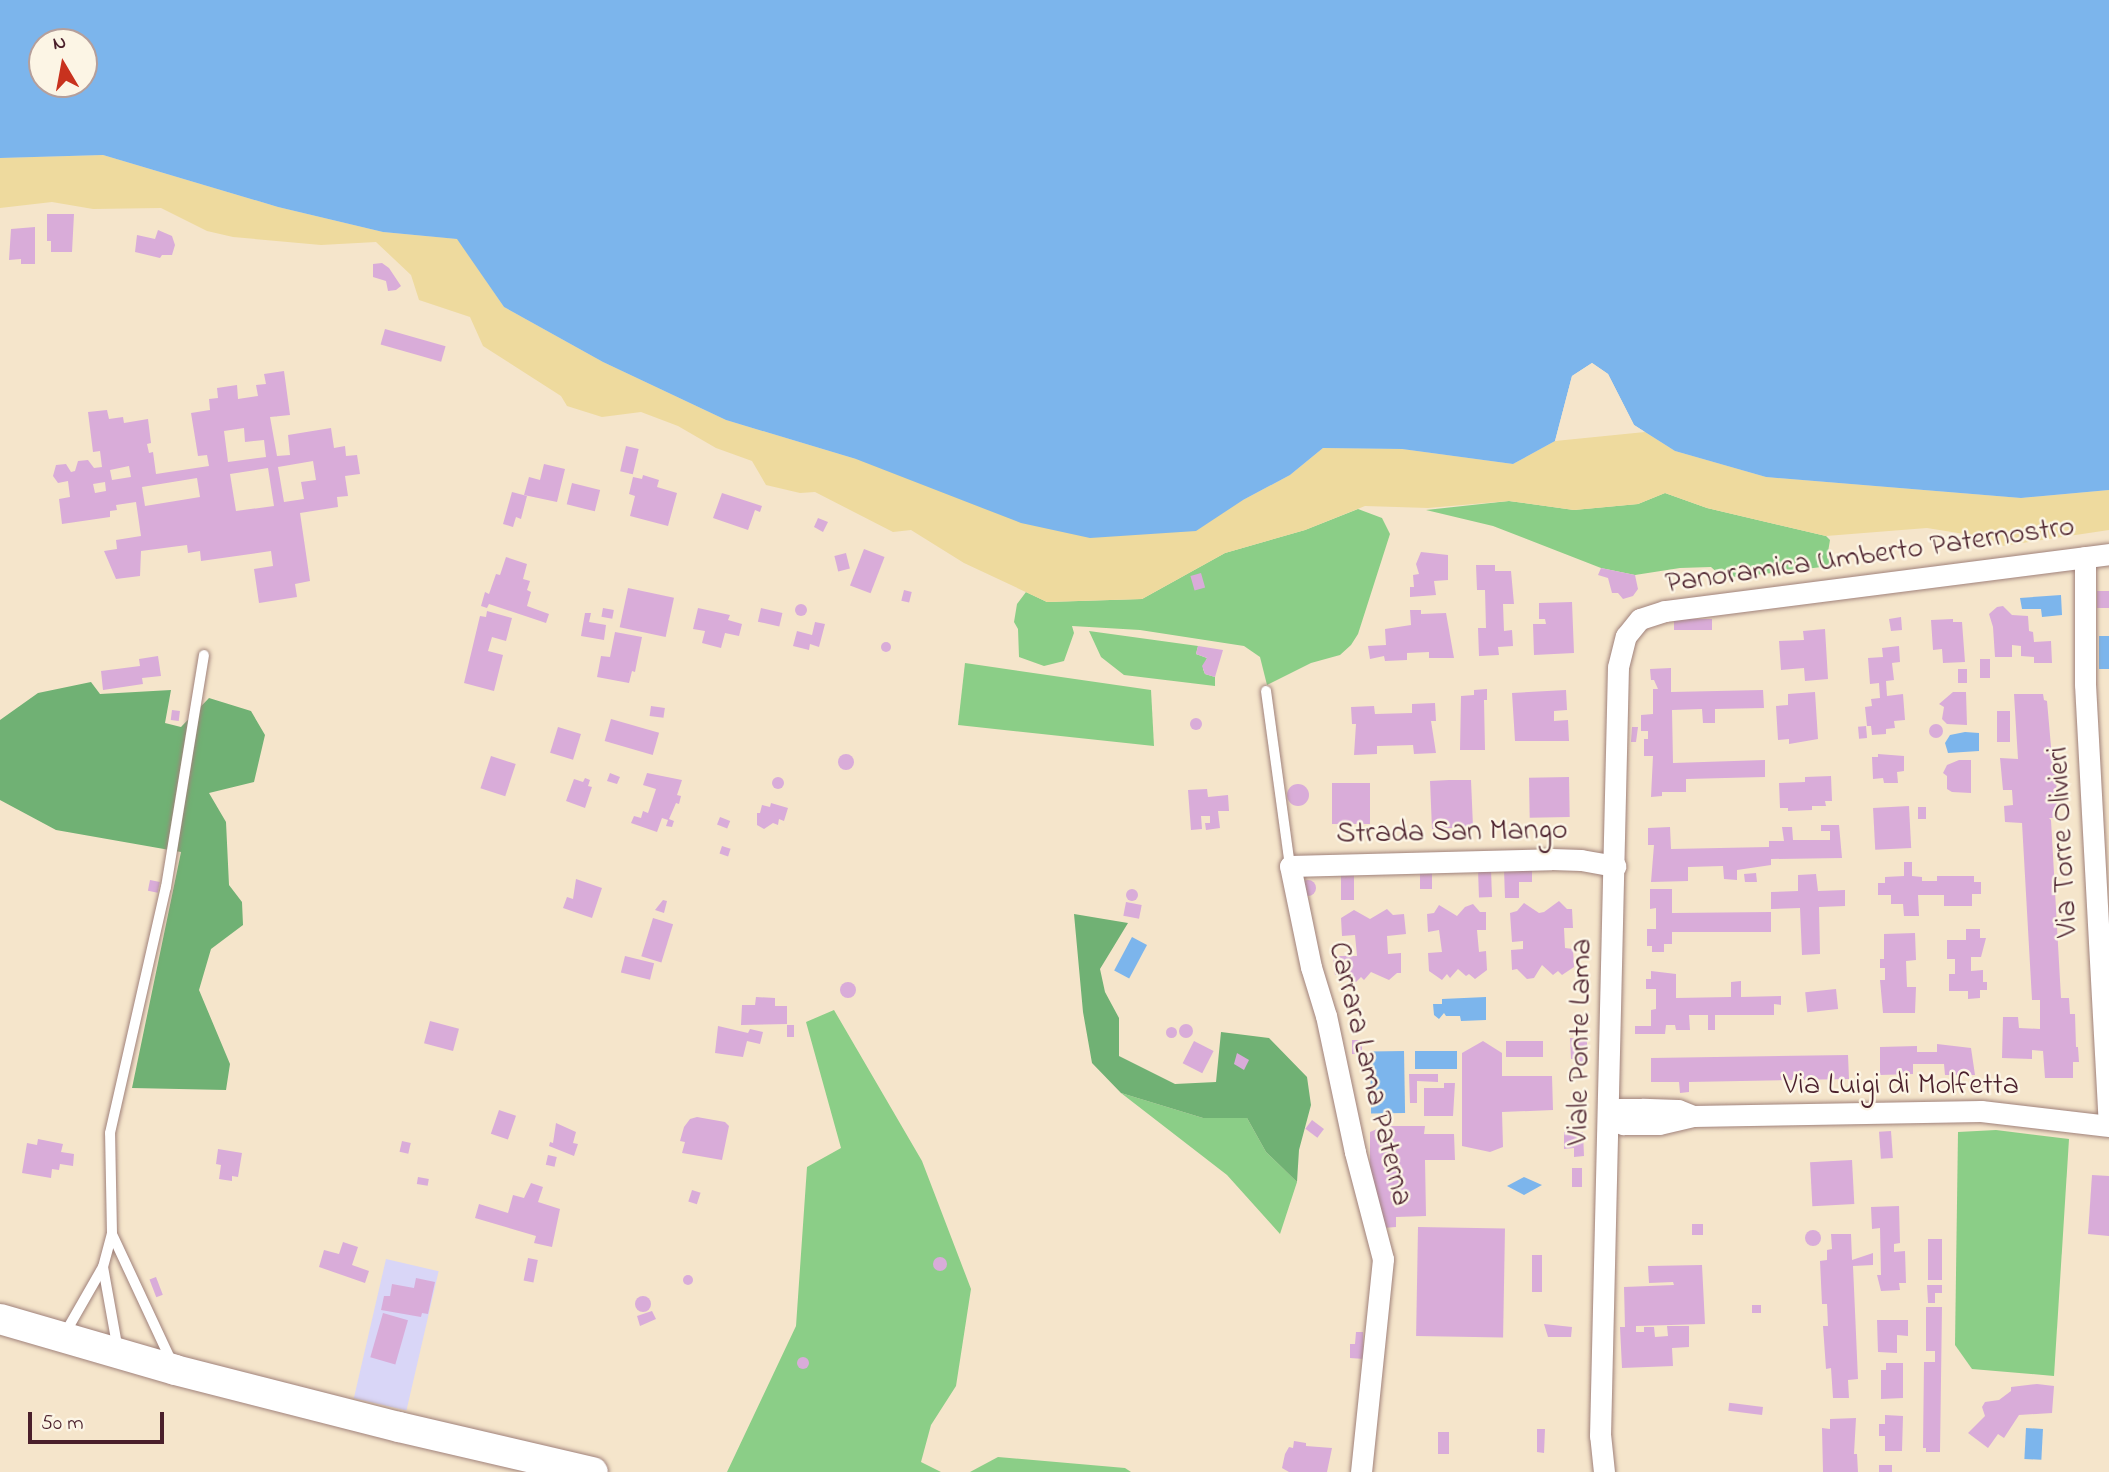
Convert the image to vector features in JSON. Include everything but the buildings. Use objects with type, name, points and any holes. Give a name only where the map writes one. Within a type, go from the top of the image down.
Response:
[{"type":"main road","points":[[0,1319],[175,1370],[399,1427],[593,1472]]},
{"type":"street","name":"Panoramica Umberto Paternostro","points":[[1640,620],[1665,611],[1710,604],[2109,554]]},
{"type":"street","name":"Via Torre Olivieri","points":[[2085,557],[2085,684],[2109,1124]]},
{"type":"street","name":"Viale Ponte Lama","points":[[1604,1472],[1601,1436],[1618,667],[1626,636],[1640,620]]},
{"type":"street","name":"Strada San Mango","points":[[1290,866],[1551,859],[1581,860],[1615,866]]},
{"type":"street","name":"Carrara Lama Paterna","points":[[1290,866],[1311,967],[1326,1016],[1355,1152],[1383,1259],[1361,1472]]},
{"type":"street","name":"Via Luigi di Molfetta","points":[[1608,1116],[1620,1109],[1678,1110],[1693,1116],[1981,1111],[2109,1124]]},
{"type":"lane","points":[[62,1339],[103,1267],[112,1234],[110,1133],[166,887],[204,655]]},
{"type":"lane","name":"Carrara Lama Paterna","points":[[1266,691],[1290,866]]},
{"type":"lane","points":[[112,1234],[175,1370]]},
{"type":"lane","points":[[103,1267],[119,1355]]},
{"type":"shaded area","points":[[386,1259],[439,1271],[406,1410],[354,1398]]},
{"type":"green space","points":[[1665,493],[1707,508],[1826,536],[1830,540],[1827,558],[1836,562],[1830,566],[1739,577],[1721,576],[1711,567],[1680,568],[1635,575],[1601,568],[1493,526],[1426,510],[1509,501],[1574,510],[1638,504]]},
{"type":"green space","points":[[1358,509],[1382,518],[1390,534],[1358,634],[1340,655],[1311,663],[1267,685],[1260,657],[1244,646],[1140,630],[1072,626],[1074,633],[1064,661],[1044,666],[1019,657],[1018,629],[1014,622],[1017,604],[1026,592],[1047,602],[1142,599],[1225,553],[1305,530]]},
{"type":"green space","points":[[1089,631],[1198,646],[1196,654],[1207,658],[1203,669],[1205,674],[1215,677],[1215,686],[1124,675],[1101,657]]},
{"type":"green space","points":[[965,663],[1151,690],[1154,746],[958,725]]},
{"type":"green space","points":[[91,682],[100,694],[171,690],[165,723],[181,727],[209,698],[251,711],[265,735],[254,782],[209,793],[226,822],[229,885],[242,902],[243,925],[211,949],[199,990],[230,1064],[226,1090],[132,1088],[181,852],[56,830],[0,800],[0,720],[38,693]]},
{"type":"green space","points":[[1074,914],[1128,923],[1100,969],[1105,992],[1119,1018],[1119,1056],[1175,1084],[1216,1082],[1221,1032],[1269,1038],[1307,1077],[1311,1105],[1299,1150],[1297,1182],[1266,1152],[1247,1118],[1203,1118],[1121,1093],[1092,1063],[1083,1012]]},
{"type":"green space","points":[[834,1010],[922,1161],[971,1289],[956,1386],[931,1425],[921,1462],[941,1472],[727,1472],[796,1326],[807,1167],[841,1148],[806,1022]]},
{"type":"green space","points":[[1121,1093],[1203,1118],[1247,1118],[1266,1152],[1297,1182],[1280,1234],[1227,1175]]},
{"type":"green space","points":[[1996,1130],[2069,1139],[2054,1376],[1972,1369],[1955,1345],[1958,1132]]},
{"type":"green space","points":[[998,1457],[1125,1468],[1131,1472],[970,1472]]},
{"type":"sand","points":[[103,155],[278,207],[383,232],[458,239],[504,307],[603,362],[726,420],[856,459],[1243,500],[1290,475],[1323,448],[1402,449],[1513,464],[1555,441],[1645,432],[1675,451],[1766,477],[2021,498],[2109,490],[2109,530],[2002,546],[1989,538],[1927,528],[1826,536],[1707,508],[1665,493],[1638,504],[1574,510],[1509,501],[1428,508],[1365,506],[1305,530],[1225,553],[1142,599],[1047,602],[964,563],[911,530],[893,532],[815,492],[800,493],[766,485],[752,461],[716,448],[678,426],[641,412],[602,417],[567,406],[561,396],[483,346],[470,317],[419,300],[411,275],[376,242],[321,245],[233,237],[207,231],[161,208],[93,209],[52,202],[0,208],[0,158]]},
{"type":"water","points":[[0,0],[2109,0],[2109,490],[2021,498],[1766,477],[1675,451],[1634,425],[1608,374],[1592,363],[1572,376],[1555,441],[1513,464],[1402,449],[1323,448],[1290,475],[1243,500],[1196,531],[1090,538],[1021,523],[856,459],[726,420],[603,362],[504,307],[457,239],[383,232],[278,207],[103,155],[0,158]]},
{"type":"water","points":[[2061,595],[2062,615],[2042,617],[2041,609],[2022,609],[2020,598]]},
{"type":"water","points":[[2099,636],[2109,636],[2109,669],[2099,669]]},
{"type":"water","points":[[1979,733],[1979,751],[1948,753],[1945,743],[1950,735]]},
{"type":"water","points":[[1132,937],[1147,945],[1129,979],[1114,971]]},
{"type":"water","points":[[1486,997],[1486,1020],[1461,1021],[1460,1016],[1446,1016],[1444,1013],[1439,1019],[1434,1015],[1433,1004],[1442,1004],[1442,999]]},
{"type":"water","points":[[1404,1051],[1405,1113],[1371,1114],[1370,1052]]},
{"type":"water","points":[[1415,1051],[1457,1051],[1457,1069],[1415,1069]]},
{"type":"water","points":[[1524,1177],[1542,1185],[1524,1195],[1507,1186]]},
{"type":"water","points":[[2026,1428],[2043,1429],[2041,1460],[2024,1459]]},
{"type":"pier","points":[[1592,363],[1608,374],[1634,425],[1645,432],[1631,427],[1605,377],[1592,367],[1575,378],[1559,440],[1555,441],[1572,376]]}]
